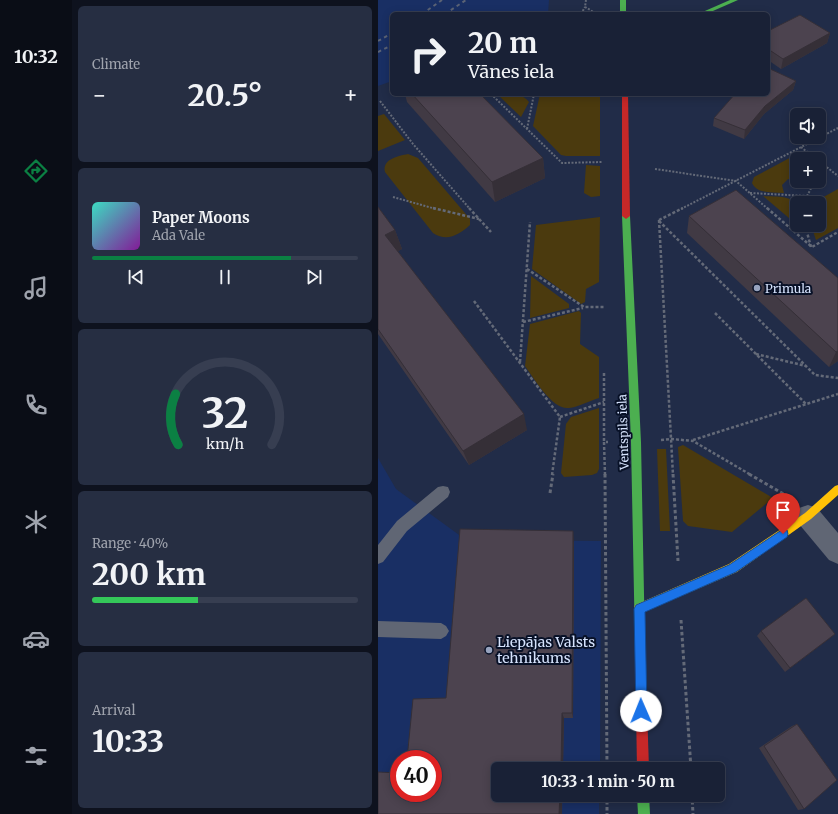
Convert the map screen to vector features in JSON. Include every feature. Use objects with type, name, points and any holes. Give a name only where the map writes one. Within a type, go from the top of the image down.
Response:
[{"type":"street","points":[[623,0],[623,12]]},
{"type":"street","points":[[706,12],[735,0]]},
{"type":"street","name":"Ventspils iela","points":[[625,96],[626,207],[636,442],[643,762]]},
{"type":"street","points":[[639,609],[733,568],[808,516],[838,489]]},
{"type":"street","points":[[808,516],[838,552]]},
{"type":"street","points":[[643,802],[644,814]]},
{"type":"lane","points":[[378,557],[402,526],[443,492]]},
{"type":"lane","points":[[378,629],[441,631]]},
{"type":"path","points":[[582,12],[586,0]]},
{"type":"path","points":[[585,7],[594,12]]},
{"type":"path","points":[[493,96],[562,163],[604,162]]},
{"type":"path","points":[[527,129],[534,96]]},
{"type":"path","points":[[380,100],[413,144],[491,232]]},
{"type":"path","points":[[659,220],[838,128]]},
{"type":"path","points":[[801,147],[807,152]]},
{"type":"path","points":[[826,167],[838,176]]},
{"type":"path","points":[[655,169],[736,181],[812,247]]},
{"type":"path","points":[[750,193],[806,196],[811,188]]},
{"type":"path","points":[[393,198],[479,219]]},
{"type":"path","points":[[659,220],[815,375],[838,378]]},
{"type":"path","points":[[659,220],[672,439]]},
{"type":"path","points":[[520,362],[530,222]]},
{"type":"path","points":[[807,232],[812,247]]},
{"type":"path","points":[[812,247],[838,232]]},
{"type":"path","points":[[527,269],[584,308]]},
{"type":"path","points":[[474,302],[560,417],[550,493]]},
{"type":"path","points":[[523,322],[584,308],[605,306]]},
{"type":"path","points":[[715,313],[806,404]]},
{"type":"path","points":[[754,353],[806,366]]},
{"type":"path","points":[[693,441],[838,394]]},
{"type":"path","points":[[560,417],[604,402]]},
{"type":"path","points":[[607,802],[607,814]]},
{"type":"path","points":[[692,802],[693,814]]},
{"type":"shaded area","points":[[378,0],[549,0],[548,12],[390,12],[390,82],[378,86]]},
{"type":"shaded area","points":[[499,96],[520,96],[526,99],[529,102],[521,117]]},
{"type":"shaded area","points":[[540,96],[600,96],[600,156],[561,155],[533,126]]},
{"type":"shaded area","points":[[384,114],[405,140],[378,151],[378,116]]},
{"type":"shaded area","points":[[408,154],[418,158],[470,219],[470,225],[462,232],[448,237],[438,236],[433,233],[385,172],[388,161]]},
{"type":"shaded area","points":[[790,158],[790,180],[788,179],[782,185],[784,193],[765,192],[757,189],[752,183],[754,177]]},
{"type":"shaded area","points":[[586,165],[600,166],[600,196],[591,197],[584,193]]},
{"type":"shaded area","points":[[838,189],[838,228],[816,240],[813,232],[826,232],[825,196]]},
{"type":"shaded area","points":[[763,196],[790,199],[790,219]]},
{"type":"shaded area","points":[[600,217],[599,282],[586,289],[585,302],[581,304],[532,269],[536,225]]},
{"type":"shaded area","points":[[531,276],[569,304],[569,308],[530,318]]},
{"type":"shaded area","points":[[579,311],[581,313],[580,344],[599,357],[599,398],[569,408],[556,404],[550,399],[525,366],[530,324]]},
{"type":"shaded area","points":[[599,408],[599,469],[597,473],[592,475],[564,477],[561,473],[566,424],[571,417]]},
{"type":"shaded area","points":[[683,445],[773,498],[732,532],[688,526],[683,521],[678,447]]},
{"type":"shaded area","points":[[657,449],[666,449],[670,531],[660,531]]},
{"type":"shaded area","name":"Liepājas Valsts tehnikums","points":[[378,458],[396,489],[466,540],[601,541],[600,762],[491,762],[491,802],[599,802],[599,814],[378,814]]},
{"type":"building","points":[[800,15],[830,33],[783,59],[770,50],[770,30]]},
{"type":"building","points":[[770,69],[796,81],[765,106],[745,130],[714,118],[733,96],[770,96]]},
{"type":"building","points":[[414,96],[482,96],[543,158],[492,182]]},
{"type":"building","points":[[736,190],[838,278],[838,351],[836,352],[689,216]]},
{"type":"building","points":[[378,207],[395,230],[385,235],[524,414],[463,451],[378,329]]},
{"type":"building","points":[[460,529],[573,531],[572,713],[562,713],[561,762],[491,762],[491,802],[560,802],[559,814],[378,814],[378,772],[390,773],[390,802],[442,802],[442,750],[408,750],[413,699],[446,698]]},
{"type":"building","points":[[806,598],[835,634],[790,668],[761,631]]},
{"type":"building","points":[[797,724],[837,780],[804,809],[764,746]]},
{"type":"railway","points":[[425,12],[442,0]]},
{"type":"railway","points":[[448,12],[466,0]]},
{"type":"railway","points":[[378,41],[390,34]]},
{"type":"railway","points":[[378,52],[390,46]]},
{"type":"traffic: fast","points":[[623,0],[623,12]]},
{"type":"traffic: fast","points":[[706,12],[735,0]]},
{"type":"traffic: fast","points":[[626,216],[636,442],[640,645]]},
{"type":"traffic: fast","points":[[643,802],[644,814]]},
{"type":"traffic: slow","points":[[639,609],[733,568],[808,516],[838,489]]},
{"type":"traffic: jam","points":[[625,96],[626,216]]},
{"type":"traffic: jam","points":[[640,645],[643,762]]},
{"type":"place","name":"Primula","points":[[757,288]]},
{"type":"place","name":"Liepājas Valsts tehnikums","points":[[489,650]]},
{"type":"route","points":[[641,711],[639,609],[733,568],[783,534]]}]
